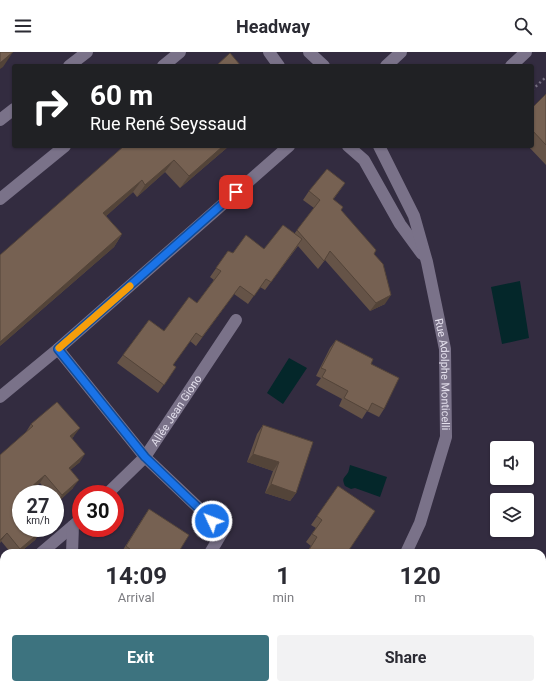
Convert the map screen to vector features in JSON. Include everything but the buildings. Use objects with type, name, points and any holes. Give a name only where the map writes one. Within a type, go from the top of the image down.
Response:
[{"type":"street","points":[[71,64],[86,52]]},
{"type":"street","points":[[165,64],[180,52]]},
{"type":"street","points":[[269,52],[278,64]]},
{"type":"street","points":[[309,52],[322,64]]},
{"type":"street","points":[[388,64],[401,52]]},
{"type":"street","points":[[513,64],[526,52]]},
{"type":"street","points":[[0,120],[12,111]]},
{"type":"street","points":[[0,199],[63,148]]},
{"type":"street","points":[[0,397],[58,349],[287,148]]},
{"type":"street","name":"Rue Adolphe Monticelli","points":[[350,148],[364,160],[400,224],[427,262]]},
{"type":"street","name":"Rue Adolphe Monticelli","points":[[381,148],[414,216],[427,262],[445,349],[446,437],[420,523],[408,549]]},
{"type":"street","name":"Allée Jean Giono","points":[[116,485],[145,457],[236,320]]},
{"type":"street","points":[[58,349],[145,457],[223,531],[212,549]]},
{"type":"street","points":[[46,549],[72,526]]},
{"type":"street","points":[[73,549],[75,537]]},
{"type":"path","points":[[534,88],[546,77]]},
{"type":"shaded area","points":[[520,281],[529,338],[502,344],[491,287]]},
{"type":"shaded area","points":[[289,358],[307,368],[283,404],[267,393]]},
{"type":"shaded area","points":[[350,465],[387,477],[380,497],[345,486],[343,479],[348,472]]},
{"type":"slow traffic","points":[[59,348],[130,286]]},
{"type":"route","points":[[212,521],[145,457],[58,349],[236,192]]}]
